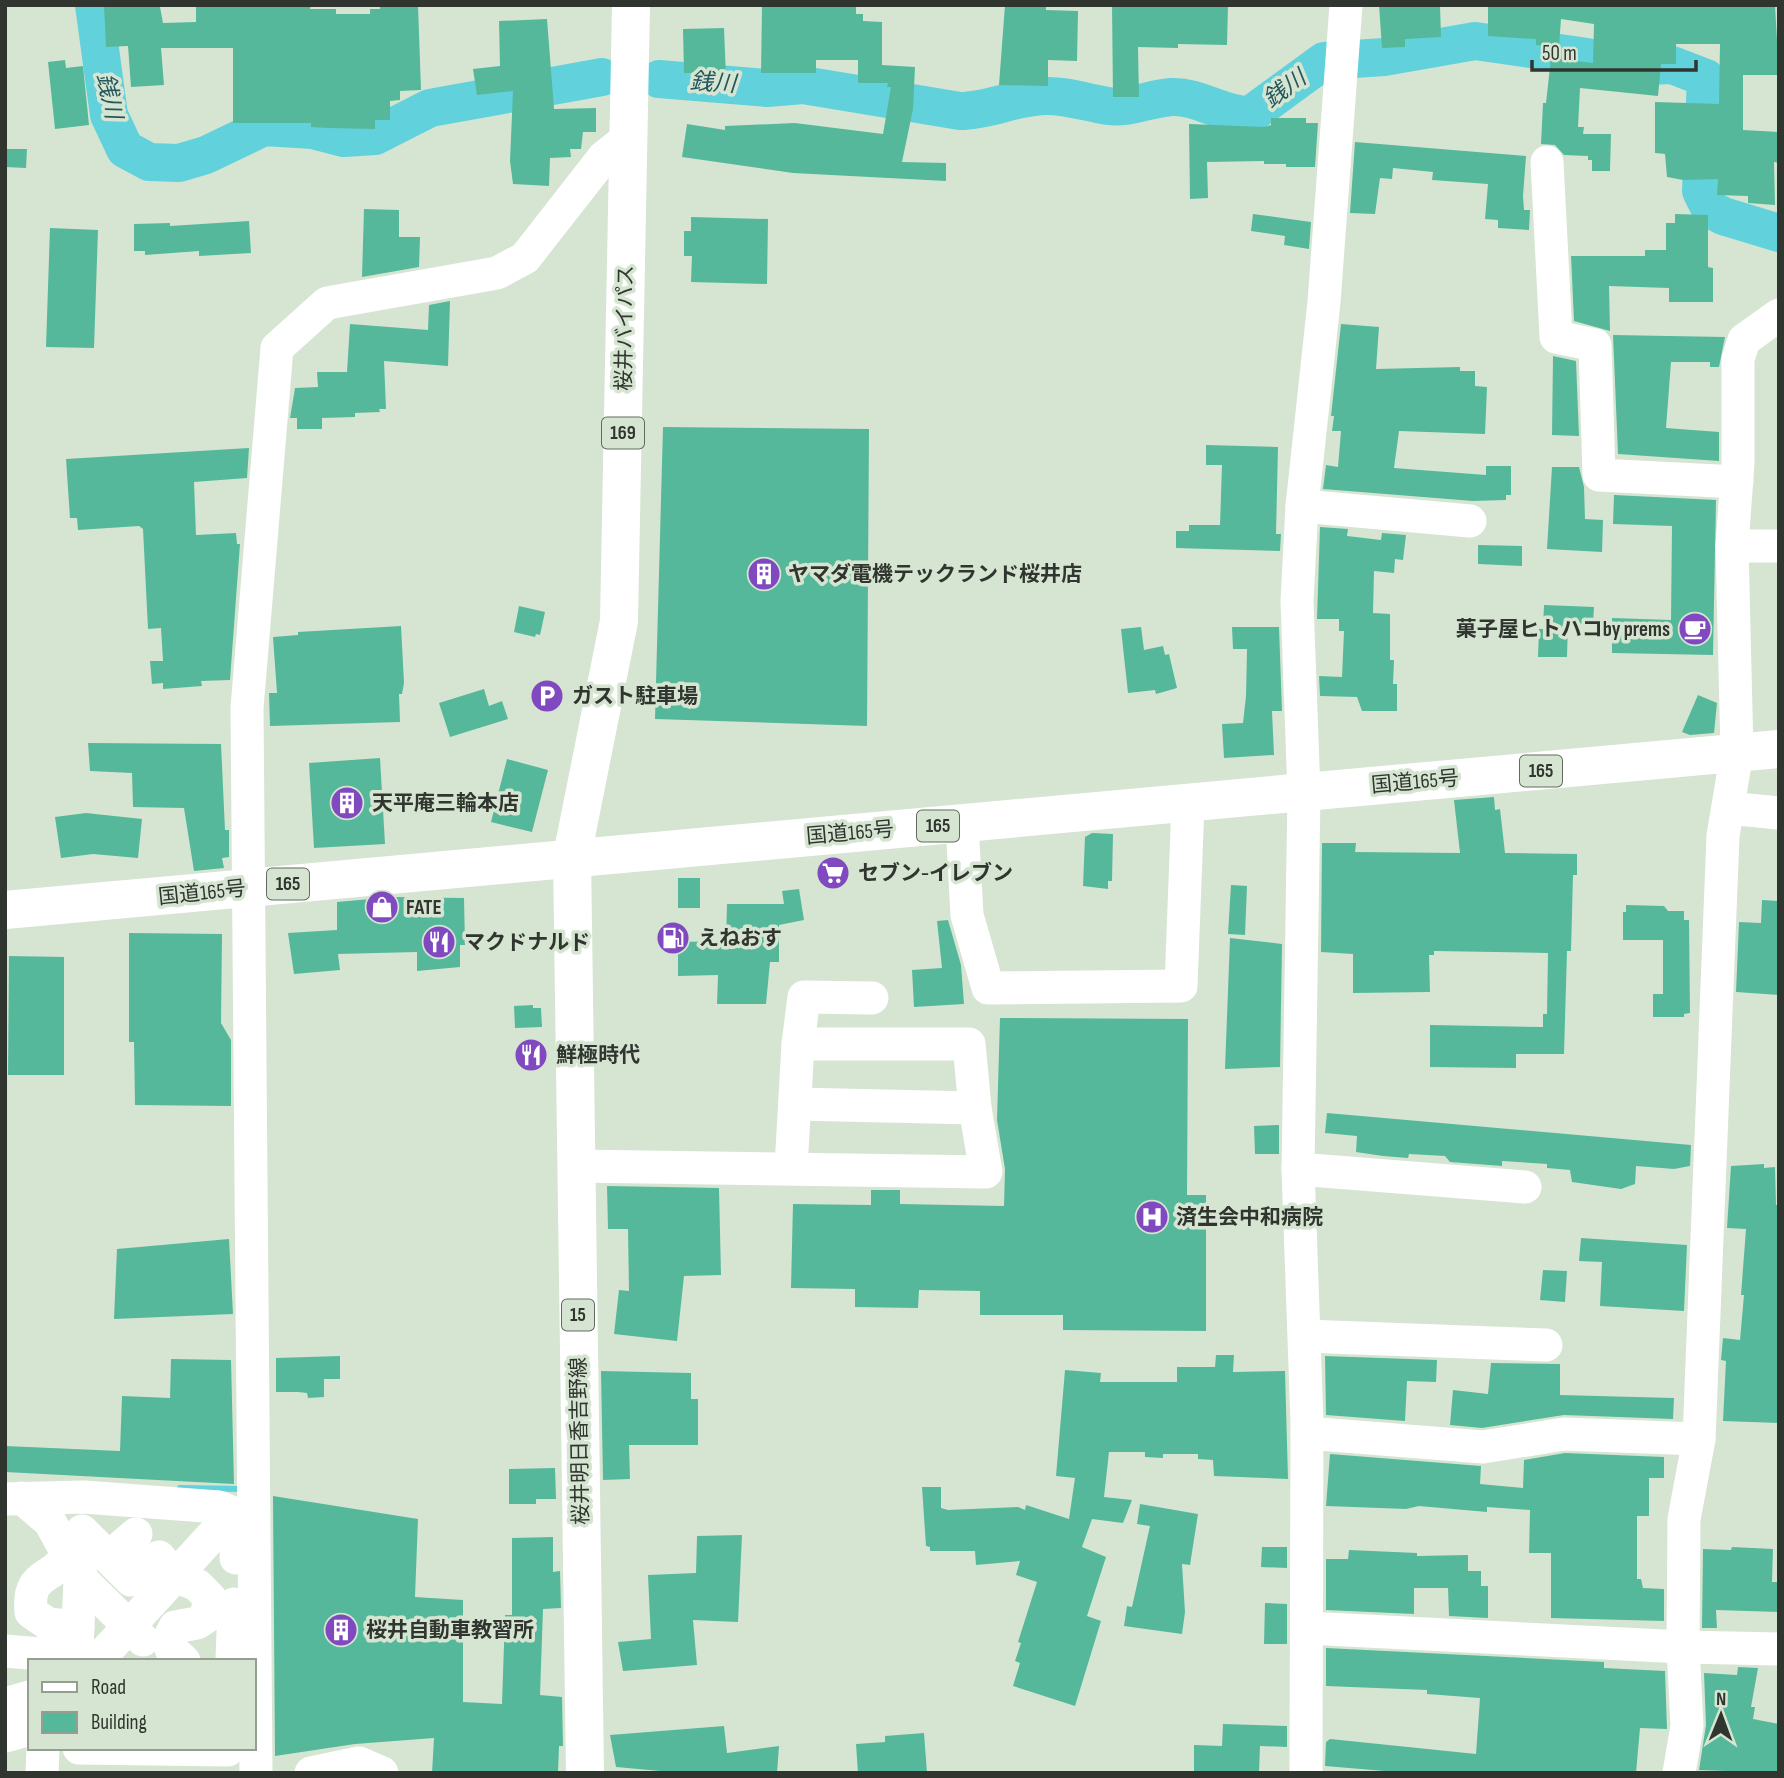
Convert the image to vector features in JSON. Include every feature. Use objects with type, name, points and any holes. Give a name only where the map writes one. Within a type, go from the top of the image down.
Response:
[{"type":"main road","name":"桜井バイパス","points":[[572,856],[619,621],[631,5]]},
{"type":"main road","name":"国道165号","points":[[5,910],[572,856],[962,824],[1779,749]]},
{"type":"main road","name":"桜井明日香吉野線","points":[[572,856],[585,1773]]},
{"type":"street","points":[[1306,1773],[1307,1433],[1298,1168],[1304,793],[1297,601],[1302,506],[1324,302],[1346,5]]},
{"type":"street","points":[[251,1659],[244,1513],[251,887],[247,708],[277,348],[327,303],[497,273],[525,258],[604,157],[628,138]]},
{"type":"street","points":[[1548,162],[1556,337],[1595,345],[1599,475],[1737,482]]},
{"type":"street","points":[[1679,1773],[1687,1726],[1683,1647],[1684,1518],[1699,1439],[1723,836],[1737,752],[1731,546],[1737,482],[1738,359],[1744,340],[1779,315]]},
{"type":"street","points":[[1302,506],[1470,522]]},
{"type":"street","points":[[1731,546],[1779,546]]},
{"type":"street","points":[[962,824],[967,915],[988,988],[1181,986],[1188,803]]},
{"type":"street","points":[[1728,808],[1779,813]]},
{"type":"street","points":[[791,1168],[798,1044],[804,997],[872,998]]},
{"type":"street","points":[[576,1167],[986,1172],[975,1108],[969,1044],[798,1044]]},
{"type":"street","points":[[794,1104],[975,1108]]},
{"type":"street","points":[[1298,1168],[1525,1187]]},
{"type":"street","points":[[1305,1336],[1546,1345]]},
{"type":"street","points":[[1307,1433],[1483,1447],[1564,1434],[1699,1439]]},
{"type":"street","points":[[14,1499],[83,1497],[219,1507],[244,1513]]},
{"type":"street","points":[[82,1651],[80,1578],[83,1497]]},
{"type":"street","points":[[83,1497],[129,1545]]},
{"type":"street","points":[[14,1499],[50,1522],[66,1553],[61,1566],[35,1582],[30,1591],[32,1612],[82,1651]]},
{"type":"street","points":[[5,1651],[82,1651],[129,1626],[175,1576],[244,1513]]},
{"type":"street","points":[[232,1659],[237,1534],[244,1513]]},
{"type":"street","points":[[82,1531],[131,1580],[159,1557],[175,1576],[197,1585],[210,1598],[206,1617],[197,1623],[175,1627],[169,1639],[171,1649],[182,1659]]},
{"type":"street","points":[[80,1578],[160,1659]]},
{"type":"street","points":[[1307,1628],[1683,1647],[1779,1649]]},
{"type":"street","points":[[5,1704],[28,1698]]},
{"type":"street","points":[[5,1736],[28,1730]]},
{"type":"street","points":[[42,1773],[43,1750]]},
{"type":"street","points":[[72,1773],[73,1750]]},
{"type":"street","points":[[118,1750],[134,1773]]},
{"type":"street","points":[[151,1750],[165,1773]]},
{"type":"street","points":[[156,1750],[215,1759]]},
{"type":"street","points":[[255,1750],[256,1773]]},
{"type":"street","points":[[324,1772],[359,1763],[382,1773]]},
{"type":"building","points":[[104,5],[160,7],[163,23],[196,22],[196,5],[311,5],[310,9],[336,9],[336,14],[370,14],[370,9],[380,9],[380,6],[418,5],[421,90],[400,91],[400,100],[390,101],[390,120],[375,120],[375,129],[311,127],[311,123],[233,123],[233,48],[161,48],[164,85],[131,87],[128,46],[106,47]]},
{"type":"building","points":[[762,5],[856,5],[856,14],[863,14],[863,21],[882,22],[882,65],[915,67],[913,109],[902,162],[946,163],[946,181],[793,173],[682,157],[687,124],[725,130],[725,126],[795,123],[883,134],[891,87],[887,87],[888,83],[858,83],[858,60],[816,60],[816,73],[761,73]]},
{"type":"building","points":[[1005,5],[1046,5],[1046,10],[1078,11],[1077,61],[1048,60],[1048,86],[999,85]]},
{"type":"building","points":[[1112,5],[1228,5],[1227,45],[1178,44],[1178,48],[1138,47],[1139,97],[1113,97]]},
{"type":"building","points":[[1379,5],[1440,5],[1441,37],[1405,39],[1405,47],[1382,48]]},
{"type":"building","points":[[1488,5],[1775,5],[1779,75],[1743,75],[1743,130],[1779,132],[1779,163],[1774,162],[1775,205],[1748,203],[1748,196],[1717,195],[1718,179],[1683,180],[1667,177],[1665,154],[1655,153],[1655,102],[1719,104],[1720,44],[1676,44],[1676,64],[1661,64],[1658,96],[1580,88],[1578,127],[1584,127],[1583,134],[1611,134],[1610,171],[1592,171],[1592,160],[1588,160],[1588,156],[1564,155],[1555,145],[1541,144],[1543,103],[1546,103],[1551,58],[1593,63],[1594,24],[1561,19],[1559,46],[1536,45],[1536,39],[1488,36]]},
{"type":"building","points":[[547,19],[554,109],[596,108],[596,132],[583,132],[581,149],[570,149],[571,157],[550,158],[549,186],[513,184],[510,161],[513,91],[477,95],[473,69],[500,66],[499,21]]},
{"type":"building","points":[[724,28],[726,77],[706,78],[706,73],[684,73],[683,29]]},
{"type":"building","points":[[65,60],[66,68],[83,66],[89,125],[55,129],[48,62]]},
{"type":"building","points":[[1271,118],[1306,118],[1306,123],[1318,123],[1315,167],[1286,167],[1286,164],[1264,164],[1264,161],[1207,162],[1208,198],[1190,199],[1189,124],[1264,127],[1271,125]]},
{"type":"building","points":[[1355,142],[1526,156],[1523,196],[1524,210],[1530,210],[1529,230],[1498,228],[1498,220],[1485,219],[1488,184],[1432,180],[1433,172],[1393,168],[1392,179],[1380,178],[1375,214],[1350,213]]},
{"type":"building","points":[[5,149],[27,149],[26,168],[5,167]]},
{"type":"building","points":[[364,209],[399,210],[399,237],[420,237],[419,267],[362,277]]},
{"type":"building","points":[[1253,214],[1311,222],[1309,249],[1284,245],[1285,236],[1251,231]]},
{"type":"building","points":[[1675,214],[1708,215],[1708,267],[1713,268],[1713,302],[1669,302],[1669,288],[1609,286],[1610,331],[1574,321],[1571,256],[1645,256],[1645,250],[1666,250],[1666,223],[1675,223]]},
{"type":"building","points":[[691,217],[768,219],[767,284],[691,282],[692,256],[684,256],[684,231],[691,231]]},
{"type":"building","points":[[249,221],[251,253],[199,256],[199,251],[145,255],[145,251],[134,251],[134,224],[170,223],[170,226]]},
{"type":"building","points":[[50,228],[98,230],[94,348],[46,347]]},
{"type":"building","points":[[450,301],[448,366],[384,361],[386,409],[379,409],[380,412],[355,413],[355,417],[322,418],[322,429],[297,429],[297,418],[290,418],[295,388],[318,387],[317,372],[347,372],[350,324],[428,330],[429,305]]},
{"type":"building","points":[[1341,324],[1379,327],[1376,369],[1460,367],[1460,371],[1475,371],[1475,386],[1487,387],[1485,434],[1399,431],[1394,468],[1486,475],[1486,466],[1511,466],[1511,495],[1506,495],[1506,500],[1473,501],[1323,489],[1326,465],[1338,467],[1341,431],[1332,431],[1334,416],[1331,416]]},
{"type":"building","points":[[1613,335],[1725,337],[1719,367],[1710,367],[1710,362],[1671,362],[1666,428],[1719,432],[1719,461],[1618,454]]},
{"type":"building","points":[[1553,356],[1576,361],[1579,436],[1552,435]]},
{"type":"building","name":"ヤマダ電機テックランド桜井店","points":[[663,427],[869,429],[867,726],[655,719]]},
{"type":"building","points":[[1206,445],[1278,447],[1276,534],[1281,534],[1280,551],[1176,548],[1176,531],[1189,531],[1189,525],[1220,525],[1222,465],[1206,465]]},
{"type":"building","points":[[249,448],[247,478],[194,482],[196,535],[236,533],[237,544],[240,544],[230,680],[201,681],[202,686],[163,689],[163,683],[152,684],[150,661],[163,661],[161,628],[148,629],[143,529],[139,526],[78,530],[77,518],[70,518],[66,459]]},
{"type":"building","points":[[1552,467],[1579,467],[1584,487],[1585,519],[1603,520],[1602,552],[1547,549]]},
{"type":"building","points":[[1614,495],[1716,500],[1713,655],[1612,653],[1612,618],[1671,620],[1672,526],[1613,524]]},
{"type":"building","points":[[1320,527],[1348,529],[1347,536],[1381,540],[1382,533],[1406,535],[1403,560],[1395,559],[1394,573],[1374,571],[1373,613],[1390,614],[1390,660],[1394,660],[1393,684],[1397,684],[1397,711],[1362,711],[1357,697],[1320,696],[1319,676],[1342,677],[1344,631],[1339,631],[1339,619],[1317,619]]},
{"type":"building","points":[[1478,545],[1522,546],[1522,566],[1478,564]]},
{"type":"building","points":[[1544,605],[1594,607],[1593,624],[1568,623],[1567,657],[1538,657],[1539,629],[1543,629]]},
{"type":"building","points":[[519,606],[545,612],[540,635],[536,634],[535,637],[514,632]]},
{"type":"building","points":[[401,626],[404,683],[402,694],[399,694],[400,722],[270,726],[269,693],[277,693],[273,637],[298,635],[298,632]]},
{"type":"building","points":[[1141,627],[1144,650],[1163,646],[1165,655],[1169,654],[1177,688],[1156,694],[1155,690],[1128,693],[1121,629]]},
{"type":"building","points":[[1232,627],[1279,627],[1282,711],[1272,711],[1274,755],[1224,758],[1222,724],[1243,723],[1246,696],[1247,649],[1233,649]]},
{"type":"building","points":[[484,689],[489,706],[502,701],[508,719],[450,737],[439,703]]},
{"type":"building","points":[[1698,695],[1717,703],[1714,733],[1690,735],[1682,732]]},
{"type":"building","points":[[88,743],[221,744],[225,830],[229,830],[229,857],[222,858],[224,868],[194,871],[184,808],[133,807],[132,773],[90,771]]},
{"type":"building","name":"天平庵三輪本店","points":[[380,758],[385,844],[314,848],[309,763]]},
{"type":"building","points":[[507,759],[548,770],[532,832],[491,822]]},
{"type":"building","points":[[1494,797],[1495,810],[1500,809],[1505,853],[1577,854],[1577,875],[1573,875],[1571,951],[1567,951],[1564,1054],[1516,1054],[1516,1068],[1430,1067],[1430,1025],[1543,1027],[1543,1014],[1547,1014],[1548,953],[1434,951],[1434,955],[1429,955],[1430,992],[1353,993],[1353,954],[1321,952],[1322,843],[1356,843],[1355,852],[1460,853],[1454,800]]},
{"type":"building","points":[[86,813],[142,819],[138,858],[93,854],[61,858],[55,817]]},
{"type":"building","points":[[1092,833],[1113,834],[1112,881],[1108,881],[1108,889],[1083,886],[1085,837]]},
{"type":"building","points":[[678,878],[700,878],[700,908],[678,908]]},
{"type":"building","points":[[1231,885],[1247,886],[1245,935],[1228,934]]},
{"type":"building","points":[[799,889],[804,920],[779,925],[779,962],[770,962],[766,1004],[717,1004],[718,975],[678,976],[678,942],[726,941],[727,904],[784,904],[782,891]]},
{"type":"building","points":[[393,897],[464,898],[465,945],[460,945],[460,967],[417,971],[417,952],[338,954],[340,970],[294,974],[288,933],[337,930],[337,902]]},
{"type":"building","points":[[1762,900],[1779,901],[1779,995],[1736,992],[1739,922],[1761,923]]},
{"type":"building","points":[[1626,905],[1664,906],[1668,911],[1684,911],[1684,920],[1689,920],[1690,1013],[1684,1014],[1684,1017],[1653,1017],[1653,994],[1663,994],[1663,940],[1623,940],[1623,912],[1626,912]]},
{"type":"building","points":[[948,920],[961,965],[964,1004],[914,1007],[912,970],[942,968],[937,921]]},
{"type":"building","points":[[129,933],[222,934],[221,1023],[231,1040],[231,1106],[135,1105],[134,1042],[129,1042]]},
{"type":"building","points":[[1230,938],[1282,944],[1280,1067],[1225,1069]]},
{"type":"building","points":[[9,956],[64,957],[64,1075],[8,1075]]},
{"type":"building","points":[[533,1005],[533,1008],[541,1008],[542,1027],[515,1028],[514,1006]]},
{"type":"building","name":"済生会中和病院","points":[[1000,1018],[1188,1019],[1187,1195],[1206,1195],[1206,1331],[1063,1330],[1063,1315],[980,1315],[980,1291],[919,1290],[918,1308],[855,1307],[855,1289],[791,1288],[793,1204],[871,1205],[871,1190],[900,1190],[900,1204],[1004,1206],[1005,1169],[997,1120]]},
{"type":"building","points":[[1327,1113],[1691,1145],[1690,1166],[1674,1169],[1636,1166],[1635,1184],[1621,1189],[1572,1182],[1570,1170],[1547,1168],[1547,1164],[1502,1161],[1502,1166],[1450,1162],[1445,1156],[1383,1156],[1356,1152],[1357,1136],[1325,1133]]},
{"type":"building","points":[[1279,1125],[1279,1154],[1255,1154],[1254,1126]]},
{"type":"building","points":[[1764,1164],[1764,1168],[1775,1167],[1776,1205],[1779,1205],[1779,1423],[1723,1421],[1726,1361],[1721,1360],[1723,1338],[1740,1340],[1744,1295],[1741,1295],[1746,1229],[1727,1228],[1731,1166]]},
{"type":"building","points":[[607,1186],[719,1188],[721,1275],[684,1276],[677,1341],[614,1334],[619,1290],[629,1291],[628,1229],[608,1229]]},
{"type":"building","points":[[1581,1238],[1687,1245],[1684,1311],[1600,1306],[1602,1262],[1579,1261]]},
{"type":"building","points":[[229,1239],[233,1314],[114,1319],[117,1249]]},
{"type":"building","points":[[1543,1270],[1567,1271],[1565,1302],[1540,1300]]},
{"type":"building","points":[[1216,1355],[1234,1355],[1233,1372],[1285,1371],[1288,1479],[1214,1476],[1213,1460],[1198,1459],[1198,1454],[1163,1454],[1163,1458],[1145,1457],[1145,1452],[1109,1452],[1104,1497],[1132,1500],[1123,1523],[1092,1519],[1082,1547],[1106,1557],[1087,1616],[1101,1621],[1075,1706],[1013,1686],[1020,1663],[1015,1661],[1021,1643],[1018,1642],[1037,1582],[1016,1575],[1020,1561],[976,1565],[975,1551],[930,1551],[930,1547],[926,1546],[922,1487],[941,1487],[941,1508],[948,1510],[1018,1507],[1025,1510],[1026,1505],[1069,1519],[1075,1478],[1056,1476],[1065,1370],[1101,1373],[1100,1382],[1177,1382],[1177,1367],[1215,1367]]},
{"type":"building","points":[[340,1356],[340,1379],[324,1379],[324,1397],[308,1398],[307,1393],[276,1392],[276,1358]]},
{"type":"building","points":[[1325,1356],[1437,1360],[1436,1382],[1407,1381],[1405,1421],[1326,1415]]},
{"type":"building","points":[[171,1359],[231,1360],[234,1484],[5,1472],[5,1446],[120,1451],[122,1396],[170,1398]]},
{"type":"building","points":[[1491,1363],[1560,1364],[1560,1395],[1674,1398],[1673,1419],[1564,1415],[1482,1428],[1450,1425],[1453,1390],[1488,1394]]},
{"type":"building","points":[[601,1371],[691,1373],[691,1399],[698,1399],[698,1445],[629,1445],[630,1479],[603,1480]]},
{"type":"building","points":[[1565,1453],[1664,1457],[1664,1478],[1649,1478],[1649,1516],[1637,1516],[1637,1579],[1641,1579],[1643,1588],[1664,1589],[1664,1621],[1551,1618],[1551,1553],[1529,1553],[1530,1510],[1487,1507],[1487,1512],[1419,1506],[1406,1509],[1326,1506],[1330,1454],[1481,1466],[1480,1484],[1523,1488],[1524,1460]]},
{"type":"building","points":[[555,1468],[556,1499],[536,1499],[536,1504],[509,1504],[509,1469]]},
{"type":"building","name":"桜井自動車教習所","points":[[273,1496],[418,1519],[415,1597],[463,1600],[463,1702],[502,1704],[505,1615],[512,1615],[512,1538],[553,1537],[553,1572],[560,1571],[561,1608],[543,1609],[540,1695],[562,1697],[563,1746],[559,1746],[558,1773],[432,1773],[434,1738],[355,1744],[275,1756]]},
{"type":"building","points":[[1140,1504],[1198,1514],[1190,1565],[1182,1564],[1185,1612],[1182,1634],[1124,1626],[1127,1606],[1132,1607],[1150,1526],[1137,1524]]},
{"type":"building","points":[[742,1535],[738,1622],[693,1620],[697,1665],[623,1671],[618,1642],[651,1639],[648,1575],[696,1573],[697,1536]]},
{"type":"building","points":[[1262,1547],[1287,1547],[1287,1568],[1261,1567]]},
{"type":"building","points":[[1732,1547],[1773,1549],[1772,1582],[1779,1582],[1779,1612],[1716,1610],[1717,1628],[1702,1628],[1703,1549],[1731,1550]]},
{"type":"building","points":[[1349,1550],[1417,1553],[1417,1556],[1468,1555],[1468,1571],[1481,1571],[1481,1586],[1488,1586],[1488,1618],[1449,1616],[1448,1588],[1414,1588],[1414,1614],[1326,1610],[1326,1559],[1348,1559]]},
{"type":"building","points":[[1265,1603],[1287,1604],[1287,1644],[1264,1644]]},
{"type":"building","points":[[1326,1648],[1604,1662],[1604,1668],[1665,1671],[1667,1729],[1640,1728],[1636,1773],[1408,1773],[1325,1766],[1326,1742],[1330,1739],[1476,1754],[1480,1698],[1427,1694],[1427,1690],[1326,1686]]},
{"type":"building","points":[[1738,1667],[1758,1668],[1751,1707],[1755,1707],[1753,1719],[1779,1724],[1779,1773],[1699,1770],[1706,1725],[1704,1673],[1737,1675]]},
{"type":"building","points":[[1223,1724],[1287,1726],[1287,1747],[1260,1746],[1259,1773],[1194,1773],[1194,1745],[1222,1746]]},
{"type":"building","points":[[724,1726],[727,1753],[779,1746],[777,1773],[682,1773],[616,1767],[610,1735]]},
{"type":"building","points":[[924,1733],[927,1773],[858,1773],[856,1744],[885,1742],[885,1736]]},
{"type":"waterway","name":"銭川","points":[[94,5],[109,115],[125,149],[149,162],[179,163],[206,155],[264,127],[313,130],[344,138],[375,136],[430,108],[602,77]]},
{"type":"waterway","name":"銭川","points":[[659,79],[767,88],[803,85],[960,111],[1044,96],[1116,107],[1172,97],[1250,115],[1324,61],[1384,57],[1475,41],[1587,57],[1624,67],[1672,65],[1706,78],[1701,191],[1710,209],[1723,216],[1779,233]]},
{"type":"waterway","points":[[180,1488],[241,1489]]},
{"type":"place","name":"ヤマダ電機テックランド桜井店","points":[[764,574]]},
{"type":"place","name":"菓子屋ヒトハコby prems","points":[[1695,629]]},
{"type":"place","name":"ガスト駐車場","points":[[547,696]]},
{"type":"place","name":"天平庵三輪本店","points":[[347,803]]},
{"type":"place","name":"セブン-イレブン","points":[[833,873]]},
{"type":"place","name":"FATE","points":[[382,907]]},
{"type":"place","name":"えねおす","points":[[673,938]]},
{"type":"place","name":"マクドナルド","points":[[439,942]]},
{"type":"place","name":"鮮極時代","points":[[531,1055]]},
{"type":"place","name":"済生会中和病院","points":[[1152,1217]]},
{"type":"place","name":"桜井自動車教習所","points":[[341,1630]]}]
